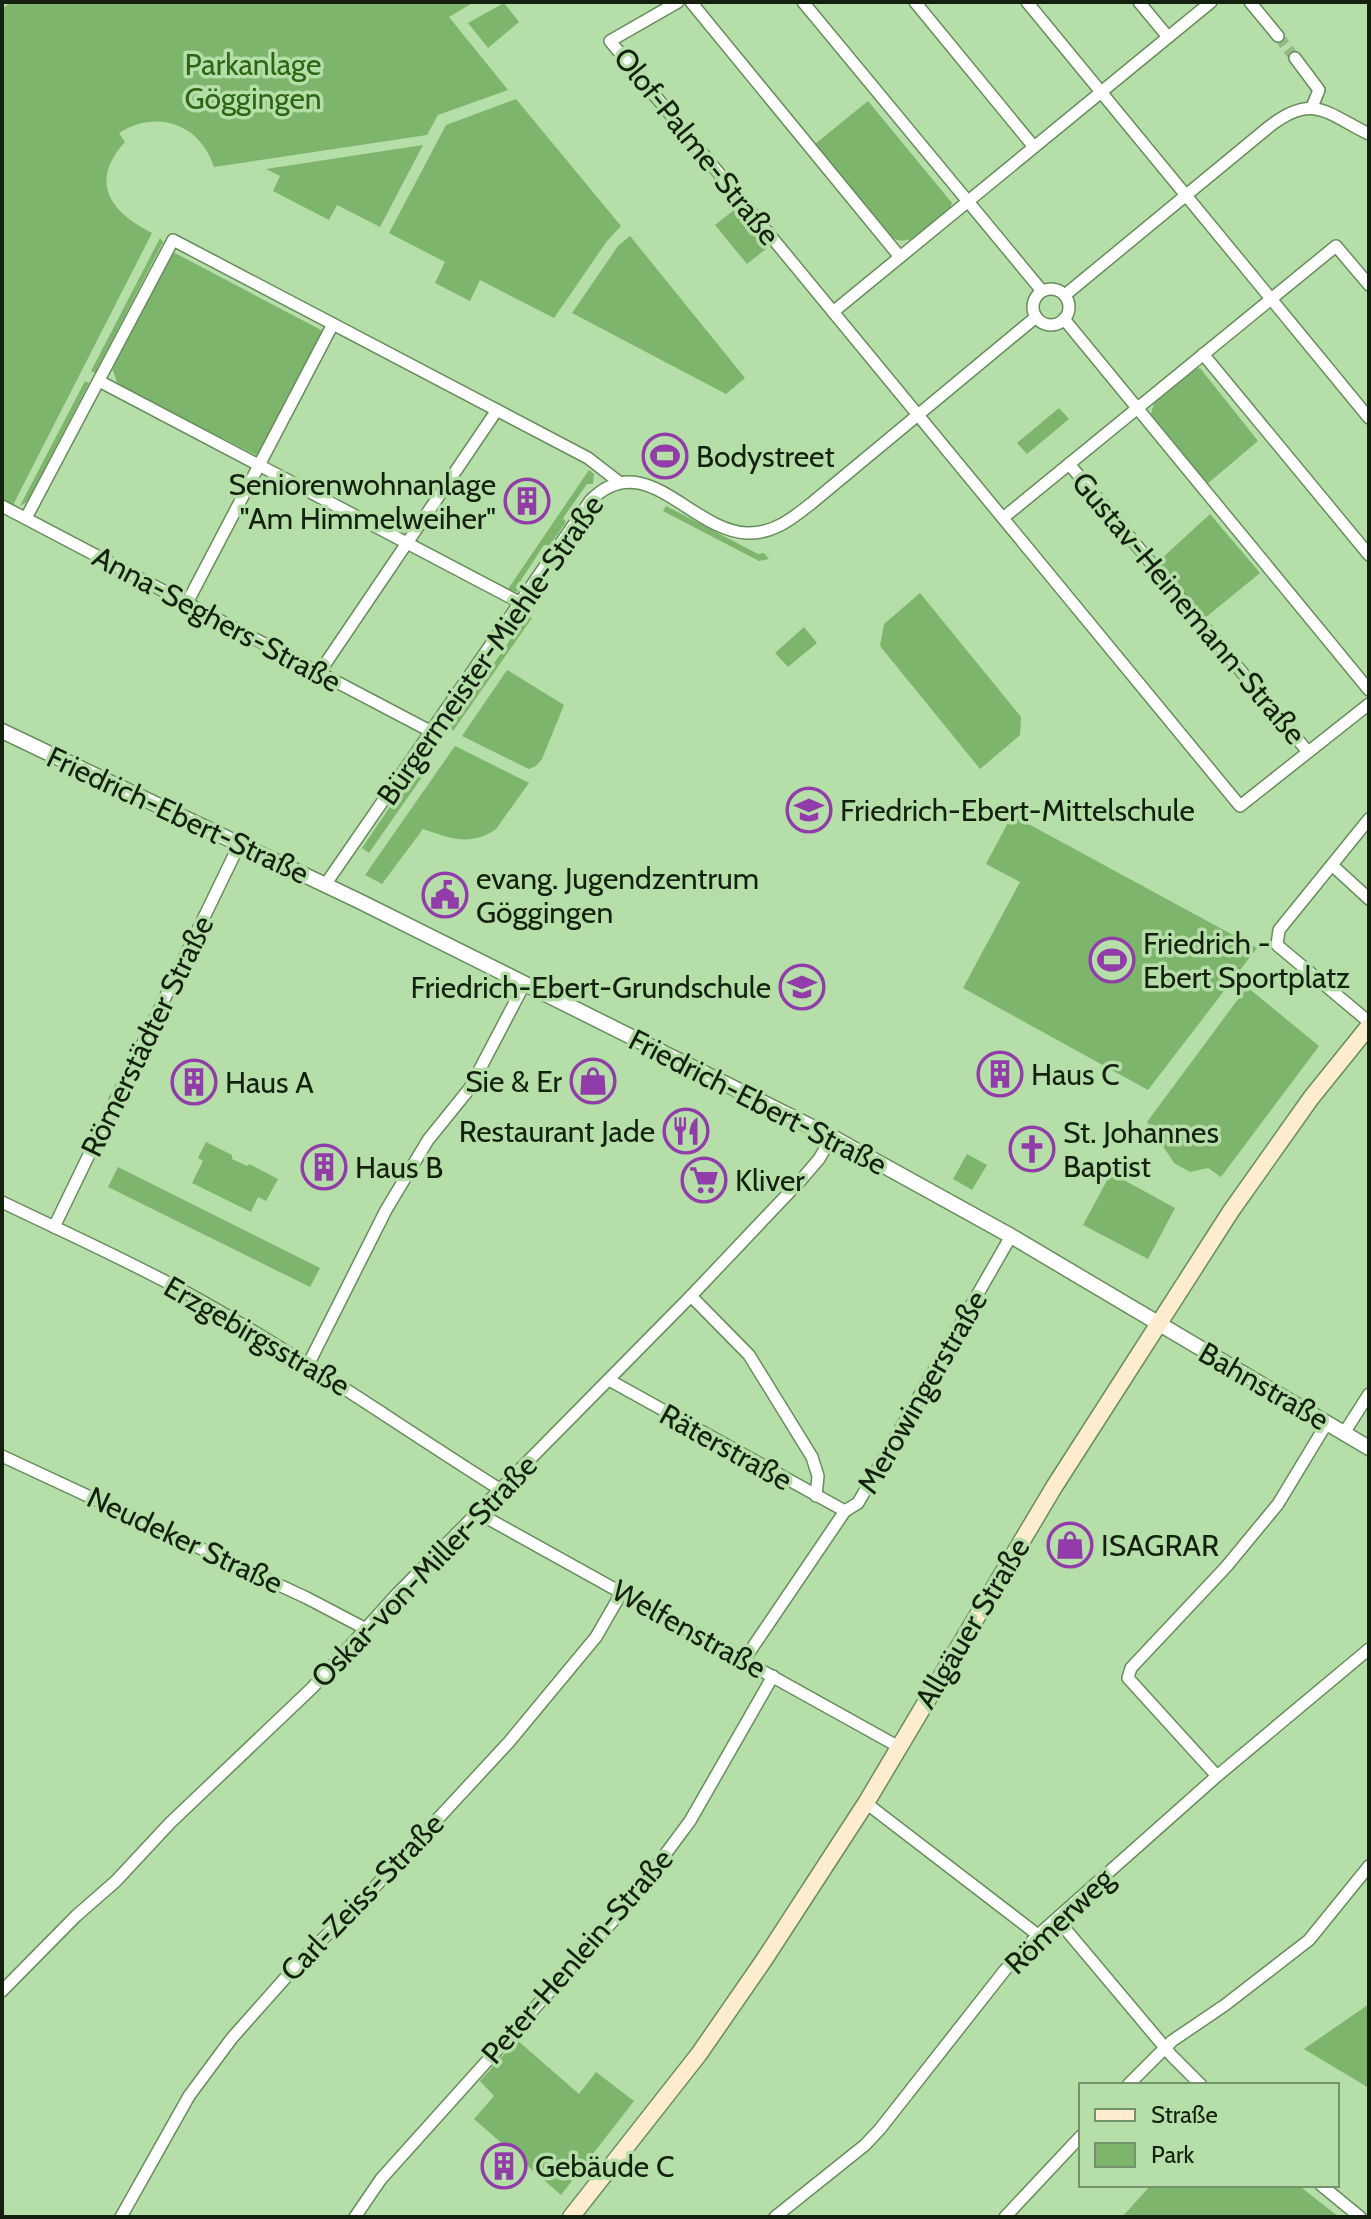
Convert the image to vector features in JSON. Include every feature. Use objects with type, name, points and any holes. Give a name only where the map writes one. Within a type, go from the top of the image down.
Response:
[{"type":"main road","name":"Allgäuer Straße","points":[[571,2217],[719,2026],[866,1803],[1048,1497],[1267,1157],[1369,1024]]},
{"type":"street","name":"Olof-Palme-Straße","points":[[678,2],[610,41],[918,415]]},
{"type":"street","points":[[691,2],[900,257]]},
{"type":"street","points":[[803,2],[1042,291]]},
{"type":"street","points":[[915,2],[1034,147]]},
{"type":"street","points":[[1027,2],[1369,418]]},
{"type":"street","points":[[1139,2],[1168,37]]},
{"type":"street","points":[[833,312],[1211,2]]},
{"type":"street","points":[[1250,2],[1278,36]]},
{"type":"street","points":[[1295,58],[1319,90],[1312,107]]},
{"type":"street","points":[[1065,295],[1282,117],[1298,108],[1312,107],[1369,134]]},
{"type":"street","points":[[26,518],[173,240],[593,460],[619,482]]},
{"type":"street","name":"Gustav-Heinemann-Straße","points":[[1003,518],[1336,246],[1369,285]]},
{"type":"street","points":[[1054,289],[1065,295],[1069,305],[1064,319],[1052,324],[1036,317],[1034,300],[1042,291],[1054,289]]},
{"type":"street","name":"Bürgermeister-Miehle-Straße","points":[[325,885],[600,490],[632,480],[724,527],[744,533],[762,532],[788,522],[1036,317]]},
{"type":"street","points":[[1064,319],[1369,690]]},
{"type":"street","points":[[187,603],[333,324]]},
{"type":"street","points":[[1203,354],[1369,555]]},
{"type":"street","points":[[99,381],[521,603]]},
{"type":"street","points":[[319,673],[497,410]]},
{"type":"street","name":"Gustav-Heinemann-Straße","points":[[918,415],[1240,806],[1369,704]]},
{"type":"street","name":"Gustav-Heinemann-Straße","points":[[1069,464],[1308,752]]},
{"type":"street","name":"Anna-Seghers-Straße","points":[[2,506],[432,732]]},
{"type":"street","name":"Friedrich-Ebert-Straße","points":[[2,731],[325,885],[832,1137],[1011,1236],[1159,1324]]},
{"type":"street","points":[[1369,819],[1279,930],[1277,945],[1369,1024]]},
{"type":"street","name":"Römerstädter Straße","points":[[54,1227],[239,845]]},
{"type":"street","points":[[1332,865],[1369,899]]},
{"type":"street","points":[[308,1365],[386,1210],[428,1140],[470,1088],[525,983]]},
{"type":"street","name":"Oskar-von-Miller-Straße","points":[[2,1991],[76,1916],[116,1881],[170,1823],[312,1688],[801,1180],[832,1137]]},
{"type":"street","name":"Erzgebirgsstraße","points":[[2,1202],[187,1293],[308,1365],[501,1490]]},
{"type":"street","name":"Merowingerstraße","points":[[744,1660],[845,1511],[858,1503],[1011,1236]]},
{"type":"street","points":[[691,1296],[753,1362],[812,1457],[818,1476],[816,1496]]},
{"type":"street","name":"Bahnstraße","points":[[1159,1324],[1369,1448]]},
{"type":"street","name":"Räterstraße","points":[[609,1380],[845,1511]]},
{"type":"street","points":[[1344,1433],[1369,1394]]},
{"type":"street","points":[[1217,1776],[1128,1678],[1131,1668],[1226,1567],[1278,1504],[1327,1423]]},
{"type":"street","name":"Neudeker Straße","points":[[2,1456],[293,1591],[366,1629]]},
{"type":"street","name":"Welfenstraße","points":[[478,1513],[899,1747]]},
{"type":"street","name":"Carl-Zeiss-Straße","points":[[121,2217],[182,2107],[232,2038],[303,1958],[358,1905],[509,1742],[596,1637],[622,1592]]},
{"type":"street","name":"Römerweg","points":[[775,2217],[865,2145],[880,2129],[1005,1970],[1038,1935],[1217,1776],[1369,1649]]},
{"type":"street","name":"Peter-Henlein-Straße","points":[[355,2217],[381,2179],[629,1903],[690,1821],[773,1676]]},
{"type":"street","points":[[866,1803],[1038,1935]]},
{"type":"street","points":[[1130,2083],[1165,2047],[1309,1940],[1369,1866]]},
{"type":"street","points":[[1057,1919],[1199,2083]]},
{"type":"street","points":[[1005,2217],[1079,2138]]},
{"type":"street","points":[[1323,2187],[1360,2217]]},
{"type":"green space","name":"Parkanlage Göggingen","points":[[11,2],[474,2],[449,17],[508,90],[438,115],[427,135],[214,167],[199,140],[176,125],[148,122],[119,133],[125,142],[108,171],[106,183],[109,195],[125,216],[152,233],[13,505],[2,499],[2,9]]},
{"type":"green space","points":[[504,3],[519,22],[488,48],[468,23]]},
{"type":"green space","points":[[516,99],[621,226],[607,241],[554,318],[480,280],[470,301],[435,283],[445,262],[389,233],[446,125]]},
{"type":"green space","points":[[868,101],[952,203],[949,210],[930,227],[908,240],[893,238],[815,144]]},
{"type":"green space","points":[[423,145],[380,227],[337,205],[329,220],[273,191],[280,176],[266,169]]},
{"type":"green space","points":[[734,210],[766,249],[747,264],[715,225]]},
{"type":"green space","points":[[630,236],[745,378],[726,394],[572,313],[618,246]]},
{"type":"green space","points":[[160,238],[163,242],[95,373],[91,371]]},
{"type":"green space","points":[[175,253],[323,331],[258,456],[118,385],[112,368],[167,260]]},
{"type":"green space","points":[[1200,368],[1258,441],[1207,484],[1151,414],[1154,403],[1192,370]]},
{"type":"green space","points":[[85,381],[89,383],[27,502],[20,506]]},
{"type":"green space","points":[[1059,408],[1069,419],[1027,454],[1017,443]]},
{"type":"green space","points":[[589,470],[594,474],[593,484],[587,484],[563,518],[566,522],[550,545],[544,545],[521,580],[523,583],[517,592],[508,589]]},
{"type":"green space","points":[[666,506],[758,554],[764,553],[769,559],[759,561],[663,511]]},
{"type":"green space","points":[[1210,514],[1260,573],[1205,618],[1159,561]]},
{"type":"green space","points":[[920,593],[1021,717],[1020,735],[980,769],[880,646],[884,624]]},
{"type":"green space","points":[[521,615],[532,618],[453,731],[447,723],[450,719],[455,720],[523,621]]},
{"type":"green space","points":[[804,627],[817,643],[788,667],[775,653]]},
{"type":"green space","points":[[507,670],[564,705],[542,759],[529,769],[462,736]]},
{"type":"green space","points":[[455,746],[529,783],[496,829],[487,835],[460,839],[423,829],[382,884],[365,875]]},
{"type":"green space","points":[[425,765],[429,767],[369,853],[362,848],[417,767],[422,770]]},
{"type":"green space","name":"Friedrich - Ebert Sportplatz","points":[[1012,815],[1257,948],[1148,1090],[963,988],[1020,882],[986,864]]},
{"type":"green space","points":[[1247,987],[1319,1046],[1221,1177],[1208,1168],[1190,1172],[1174,1163],[1147,1122]]},
{"type":"green space","points":[[206,1142],[232,1155],[232,1159],[278,1179],[266,1201],[258,1197],[251,1212],[192,1183],[203,1161],[198,1158]]},
{"type":"green space","points":[[967,1154],[987,1165],[972,1190],[953,1179]]},
{"type":"green space","points":[[118,1167],[320,1268],[310,1287],[108,1187]]},
{"type":"green space","points":[[1111,1173],[1175,1208],[1148,1259],[1083,1225]]},
{"type":"green space","points":[[1369,2004],[1369,2088],[1304,2049]]},
{"type":"green space","points":[[517,2040],[579,2094],[596,2072],[634,2101],[561,2195],[474,2119],[494,2096],[480,2081]]},
{"type":"green space","points":[[1149,2187],[1301,2187],[1339,2217],[1122,2217]]},
{"type":"tunnel","points":[[1278,36],[1295,58]]},
{"type":"place","name":"Bodystreet","points":[[665,456]]},
{"type":"place","name":"Seniorenwohnanlage \"Am Himmelweiher\"","points":[[527,501]]},
{"type":"place","name":"Friedrich-Ebert-Mittelschule","points":[[809,810]]},
{"type":"place","name":"evang. Jugendzentrum Göggingen","points":[[445,895]]},
{"type":"place","name":"Friedrich - Ebert Sportplatz","points":[[1112,960]]},
{"type":"place","name":"Friedrich-Ebert-Grundschule","points":[[802,987]]},
{"type":"place","name":"Haus C","points":[[1000,1074]]},
{"type":"place","name":"Sie & Er","points":[[593,1081]]},
{"type":"place","name":"Haus A","points":[[194,1082]]},
{"type":"place","name":"Restaurant Jade","points":[[686,1131]]},
{"type":"place","name":"St. Johannes Baptist","points":[[1032,1149]]},
{"type":"place","name":"Haus B","points":[[324,1167]]},
{"type":"place","name":"Kliver","points":[[704,1180]]},
{"type":"place","name":"ISAGRAR","points":[[1070,1545]]},
{"type":"place","name":"Gebäude C","points":[[504,2166]]}]
